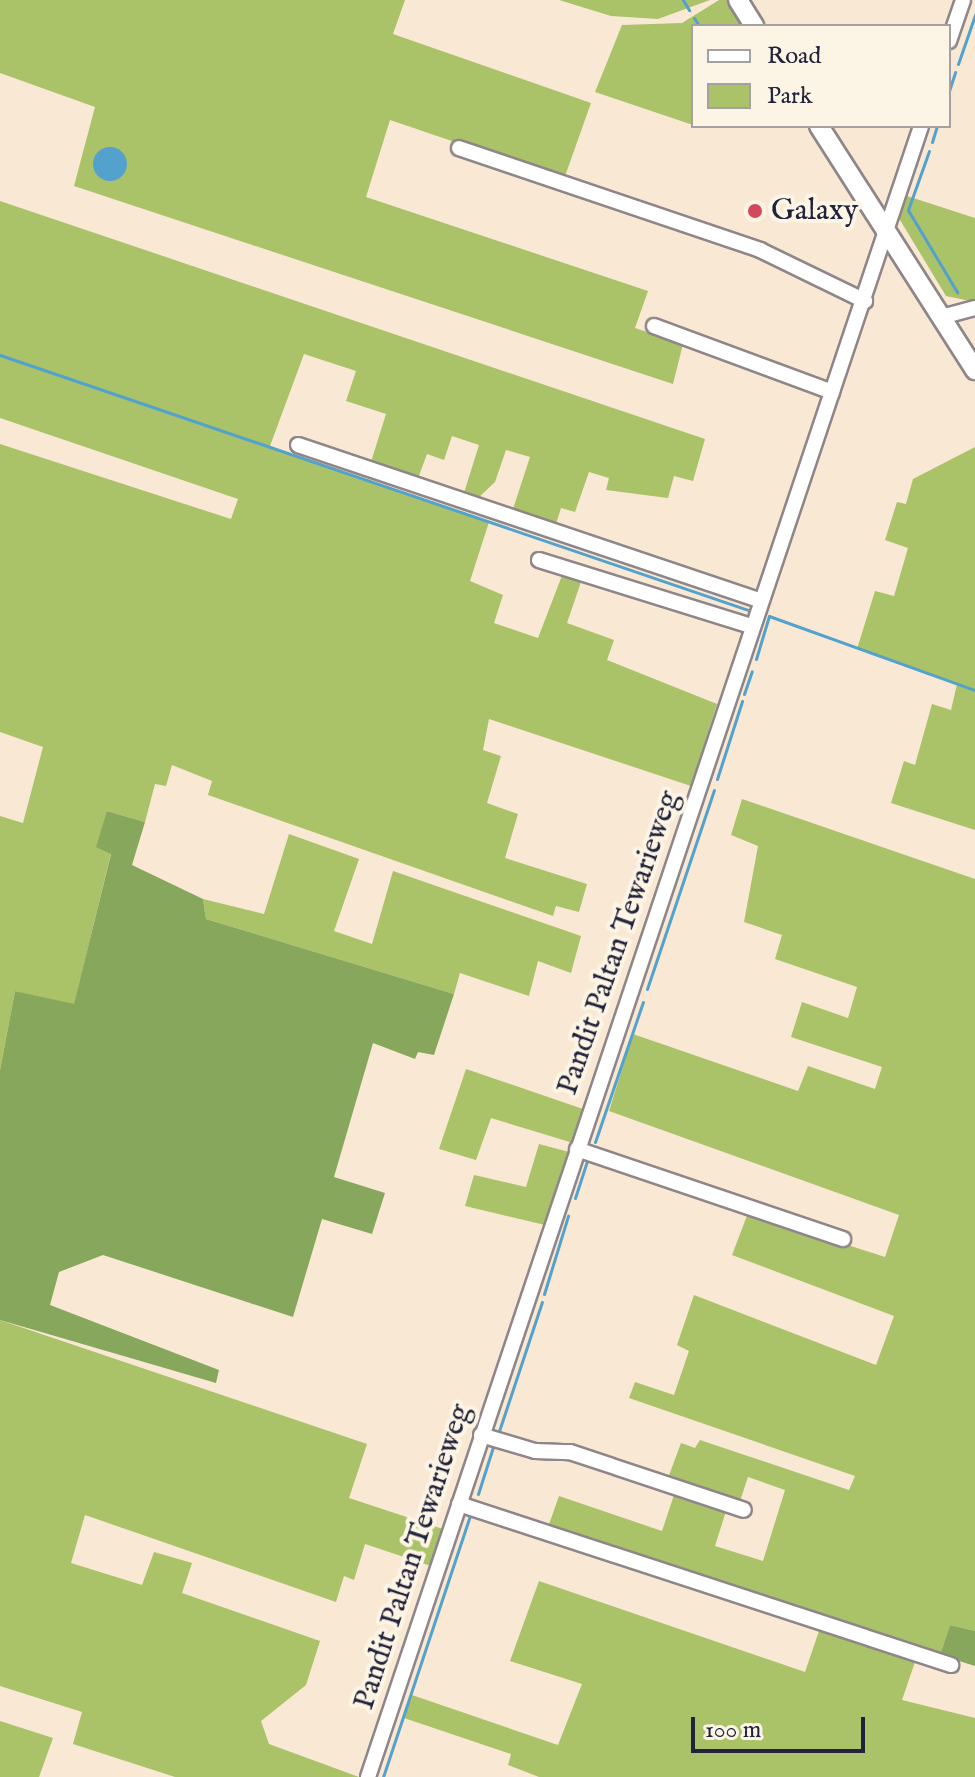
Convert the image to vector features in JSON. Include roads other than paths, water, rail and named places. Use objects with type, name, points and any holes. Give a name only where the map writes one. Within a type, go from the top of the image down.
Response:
[{"type":"main road","points":[[738,0],[753,24]]},
{"type":"main road","points":[[820,128],[975,370]]},
{"type":"street","points":[[951,35],[963,0]]},
{"type":"street","name":"Pandit Paltan Tewarieweg","points":[[368,1777],[751,626],[865,301],[920,128]]},
{"type":"street","points":[[459,148],[760,250],[865,301]]},
{"type":"street","points":[[941,317],[975,308]]},
{"type":"street","points":[[654,326],[832,392]]},
{"type":"street","points":[[298,445],[761,601]]},
{"type":"street","points":[[539,560],[751,626]]},
{"type":"street","points":[[577,1149],[843,1239]]},
{"type":"street","points":[[481,1435],[535,1451],[570,1452],[744,1510]]},
{"type":"street","points":[[459,1504],[951,1665]]},
{"type":"water","points":[[110,147],[122,152],[127,164],[122,176],[110,181],[98,176],[93,164],[98,152]]},
{"type":"waterway","points":[[683,0],[689,10]]},
{"type":"waterway","points":[[958,64],[975,15]]},
{"type":"waterway","points":[[694,18],[698,24]]},
{"type":"waterway","points":[[951,85],[955,72]]},
{"type":"waterway","points":[[932,142],[936,128]]},
{"type":"waterway","points":[[929,151],[908,210],[957,292]]},
{"type":"waterway","points":[[0,355],[748,610]]},
{"type":"waterway","points":[[756,659],[769,616],[975,690]]},
{"type":"waterway","points":[[744,694],[752,671]]},
{"type":"waterway","points":[[717,779],[742,701]]},
{"type":"waterway","points":[[647,989],[714,790]]},
{"type":"waterway","points":[[595,1142],[643,1002]]},
{"type":"waterway","points":[[575,1198],[587,1161]]},
{"type":"waterway","points":[[544,1294],[568,1216]]},
{"type":"waterway","points":[[499,1431],[542,1302]]},
{"type":"waterway","points":[[478,1494],[493,1447]]},
{"type":"waterway","points":[[383,1777],[470,1515]]},
{"type":"place","name":"Galaxy","points":[[755,211]]}]
